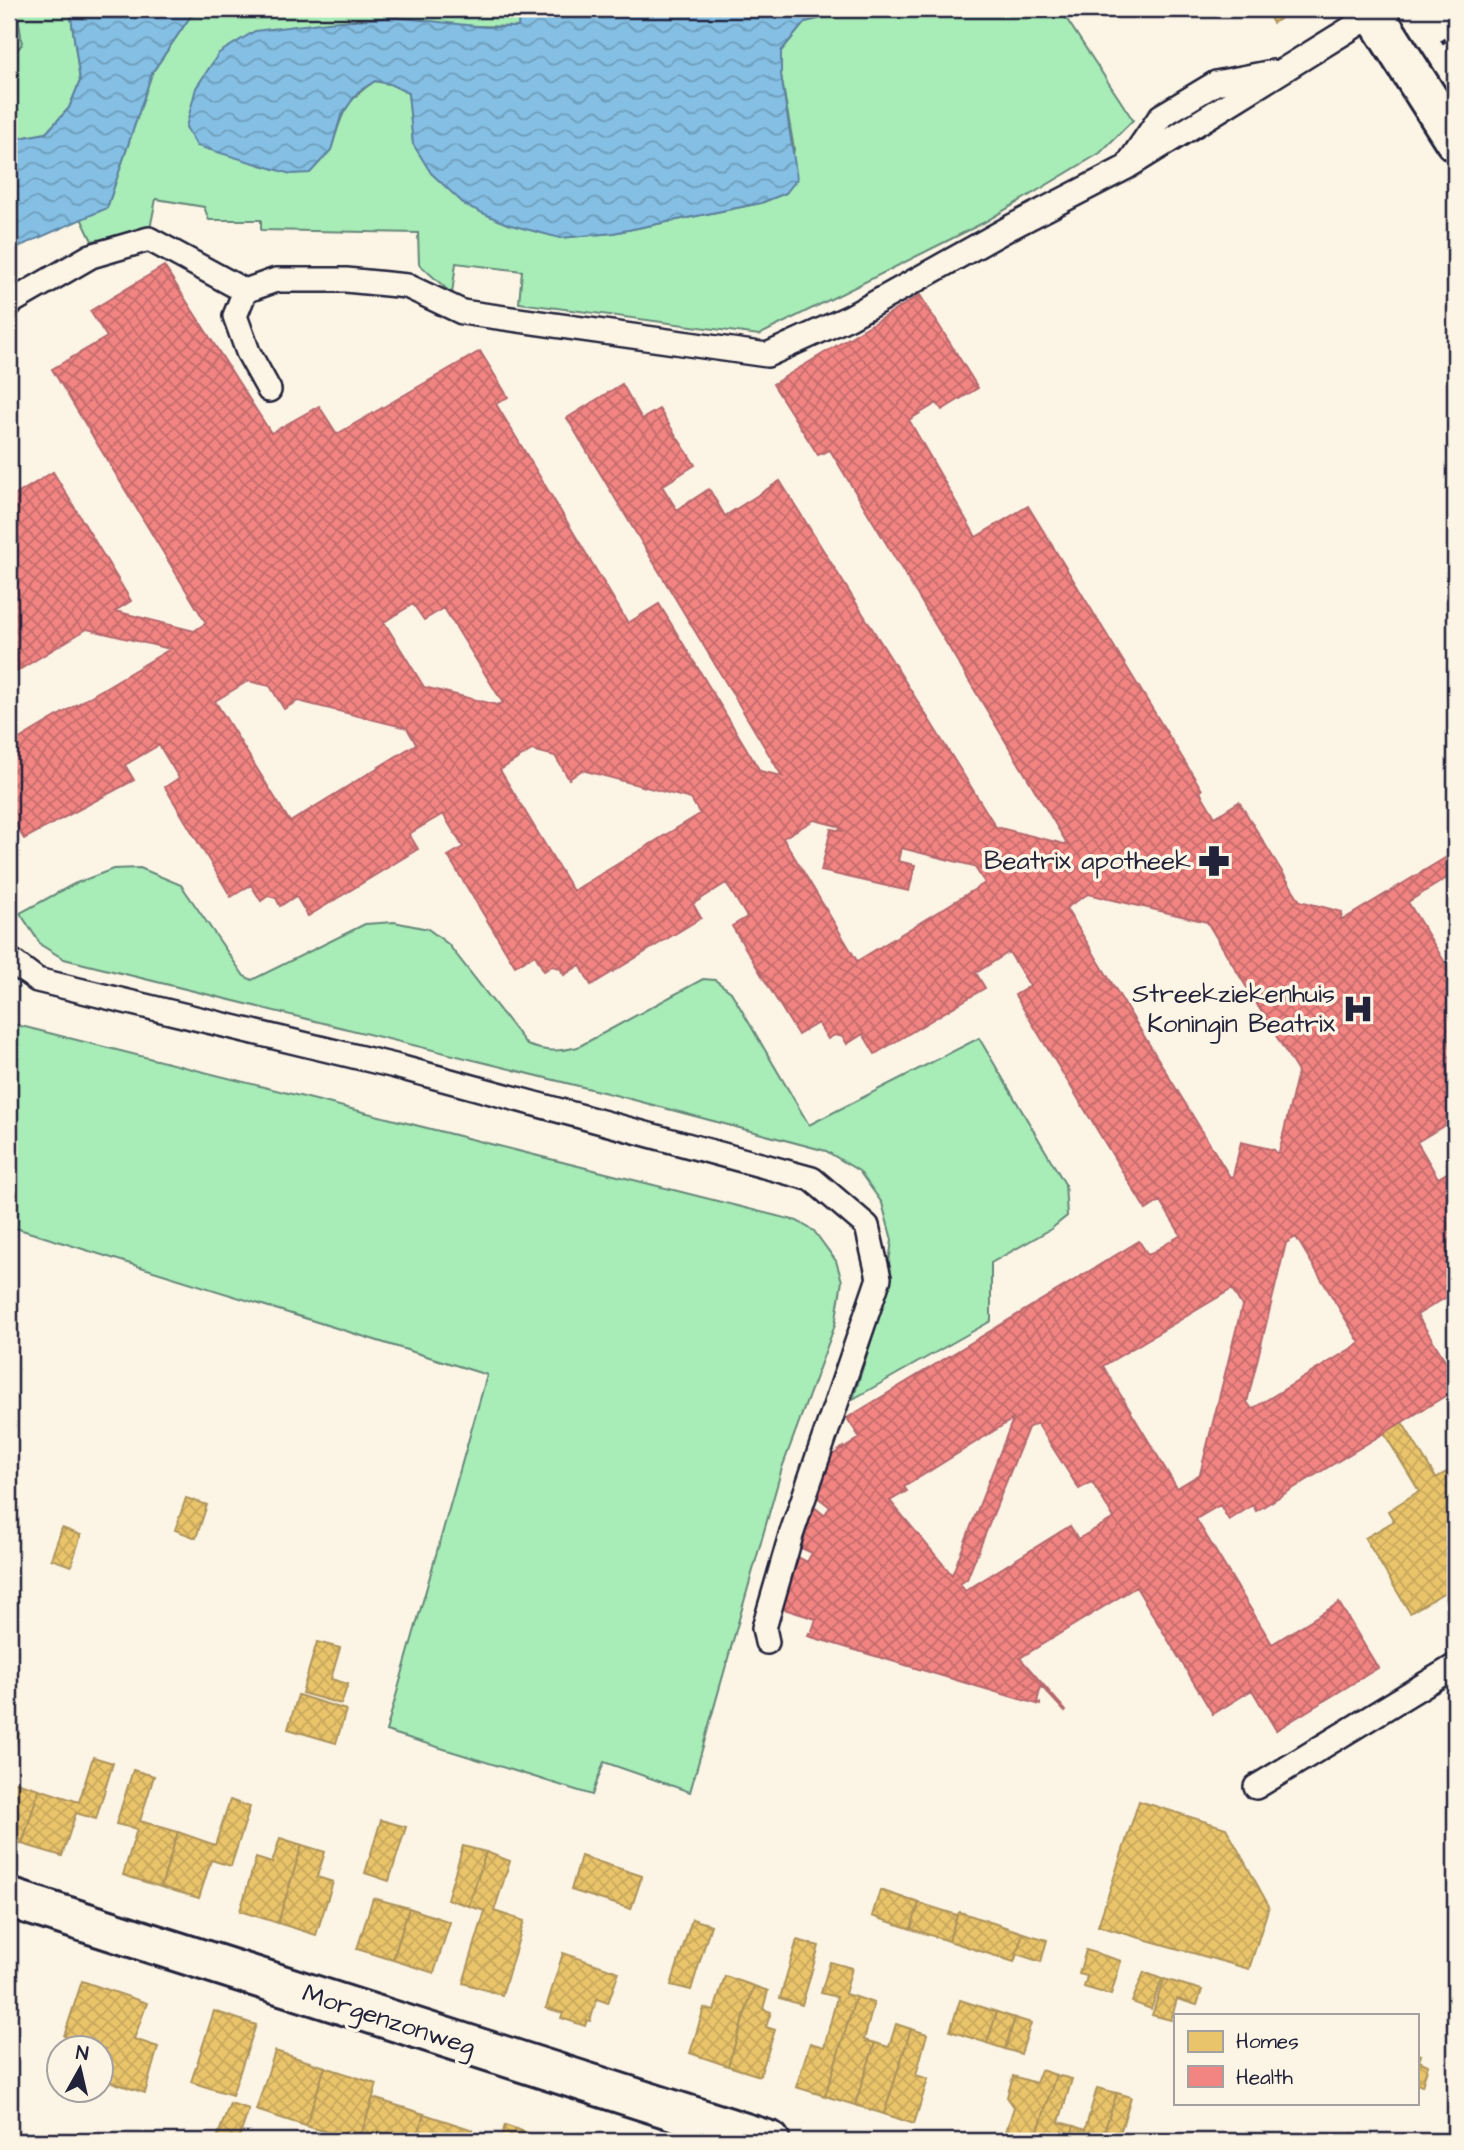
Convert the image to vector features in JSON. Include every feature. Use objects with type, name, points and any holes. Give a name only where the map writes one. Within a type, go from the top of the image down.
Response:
[{"type":"street","points":[[1373,11],[1455,141]]},
{"type":"street","name":"Morgenzonweg","points":[[9,1898],[770,2141]]},
{"type":"lane","points":[[269,390],[248,352],[235,316],[245,291],[276,279],[346,280],[407,286],[462,313],[767,355],[850,317],[1011,227],[1127,167],[1161,116],[1216,83],[1286,70],[1373,11]]},
{"type":"lane","points":[[9,305],[91,256],[149,240],[245,291]]},
{"type":"lane","points":[[9,959],[37,980],[394,1066],[812,1179],[867,1226],[879,1278],[791,1535],[764,1628],[767,1642]]},
{"type":"lane","points":[[1256,1787],[1455,1666]]},
{"type":"green space","points":[[9,9],[17,9],[22,44],[9,60]]},
{"type":"green space","points":[[17,9],[70,9],[80,81],[69,108],[46,133],[9,140],[9,60],[22,44]]},
{"type":"green space","points":[[203,9],[520,9],[518,27],[328,22],[331,150],[341,118],[356,95],[375,81],[390,84],[408,92],[413,144],[560,238],[613,233],[761,203],[786,193],[794,149],[781,75],[781,51],[805,22],[860,9],[1060,9],[1133,120],[1100,153],[983,223],[759,335],[519,303],[522,271],[456,263],[452,294],[419,264],[418,233],[261,230],[261,220],[209,220],[204,207],[156,199],[150,229],[92,241],[81,218],[107,208],[152,73],[190,17]]},
{"type":"green space","points":[[140,868],[181,885],[244,976],[252,980],[365,924],[394,922],[428,929],[448,944],[527,1045],[540,1049],[578,1047],[703,979],[715,980],[731,992],[809,1125],[979,1038],[1065,1184],[1067,1216],[1051,1229],[991,1263],[991,1321],[853,1399],[884,1300],[892,1240],[882,1203],[859,1171],[826,1151],[619,1096],[64,959],[41,945],[20,913],[74,884],[113,869]]},
{"type":"green space","points":[[9,1023],[797,1221],[814,1231],[836,1261],[842,1281],[835,1325],[782,1468],[690,1792],[604,1762],[592,1795],[386,1731],[487,1375],[9,1226]]},
{"type":"water","points":[[70,9],[203,9],[190,17],[152,73],[107,208],[9,251],[9,140],[46,133],[69,108],[80,81]]},
{"type":"water","points":[[520,9],[860,9],[805,22],[781,51],[781,75],[797,179],[786,193],[761,203],[613,233],[560,238],[507,224],[465,205],[431,173],[413,144],[408,93],[390,84],[375,81],[358,92],[341,116],[331,150],[310,173],[291,174],[197,146],[186,127],[196,88],[219,53],[255,31],[395,17],[484,27],[518,27]]},
{"type":"building: Homes","points":[[1277,9],[1282,17],[1273,23],[1268,14]]},
{"type":"building: Homes","points":[[1402,1422],[1436,1478],[1455,1467],[1455,1586],[1410,1613],[1365,1538],[1394,1521],[1388,1511],[1419,1491],[1384,1433]]},
{"type":"building: Homes","points":[[186,1498],[207,1505],[196,1538],[175,1530]]},
{"type":"building: Homes","points":[[62,1528],[81,1535],[71,1566],[51,1559]]},
{"type":"building: Homes","points":[[317,1642],[340,1648],[331,1679],[348,1684],[341,1704],[302,1693]]},
{"type":"building: Homes","points":[[298,1695],[346,1710],[336,1743],[288,1729]]},
{"type":"building: Homes","points":[[9,1731],[19,1734],[9,1764]]},
{"type":"building: Homes","points":[[93,1757],[113,1763],[96,1819],[76,1813],[62,1856],[22,1844],[39,1789],[79,1802]]},
{"type":"building: Homes","points":[[133,1770],[154,1776],[140,1821],[178,1832],[161,1887],[123,1875],[137,1829],[116,1824]]},
{"type":"building: Homes","points":[[9,1780],[39,1789],[22,1844],[9,1839]]},
{"type":"building: Homes","points":[[230,1800],[250,1807],[231,1866],[211,1860],[199,1898],[161,1887],[178,1832],[215,1845]]},
{"type":"building: Homes","points":[[1139,1801],[1226,1828],[1269,1906],[1249,1969],[1098,1926]]},
{"type":"building: Homes","points":[[381,1820],[406,1827],[389,1881],[365,1873]]},
{"type":"building: Homes","points":[[280,1838],[302,1845],[278,1923],[240,1911],[256,1858],[272,1863]]},
{"type":"building: Homes","points":[[302,1845],[325,1852],[317,1877],[333,1882],[316,1935],[278,1923]]},
{"type":"building: Homes","points":[[463,1846],[486,1852],[469,1906],[447,1899]]},
{"type":"building: Homes","points":[[486,1852],[510,1861],[494,1911],[524,1921],[502,1995],[463,1983],[485,1911],[469,1906]]},
{"type":"building: Homes","points":[[581,1856],[642,1876],[631,1909],[571,1890]]},
{"type":"building: Homes","points":[[880,1890],[919,1903],[911,1929],[872,1916]]},
{"type":"building: Homes","points":[[373,1898],[409,1908],[393,1960],[357,1949]]},
{"type":"building: Homes","points":[[919,1903],[957,1915],[949,1941],[911,1929]]},
{"type":"building: Homes","points":[[409,1908],[450,1922],[434,1973],[393,1960]]},
{"type":"building: Homes","points":[[960,1912],[1023,1933],[1014,1962],[949,1941]]},
{"type":"building: Homes","points":[[692,1919],[711,1925],[691,1990],[671,1985]]},
{"type":"building: Homes","points":[[1023,1933],[1047,1940],[1041,1962],[1017,1954],[1014,1962]]},
{"type":"building: Homes","points":[[797,1940],[819,1946],[802,2005],[780,1998]]},
{"type":"building: Homes","points":[[1086,1950],[1121,1961],[1111,1995],[1084,1987],[1087,1976],[1079,1974]]},
{"type":"building: Homes","points":[[563,1953],[619,1972],[608,2003],[597,1999],[590,2021],[587,2020],[585,2026],[561,2018],[563,2013],[546,2008]]},
{"type":"building: Homes","points":[[830,1962],[852,1968],[845,1994],[856,1997],[825,2096],[796,2087],[810,2043],[824,2047],[837,1997],[821,1993]]},
{"type":"building: Homes","points":[[1144,1972],[1162,1979],[1151,2009],[1132,2002]]},
{"type":"building: Homes","points":[[725,1976],[754,1986],[728,2066],[690,2053],[704,2008],[714,2011]]},
{"type":"building: Homes","points":[[1164,1979],[1202,1990],[1197,2005],[1177,1999],[1171,2020],[1152,2015]]},
{"type":"building: Homes","points":[[82,1981],[147,2003],[134,2039],[158,2047],[145,2093],[116,2084],[116,2035],[64,2035]]},
{"type":"building: Homes","points":[[754,1986],[768,1991],[763,2009],[771,2012],[766,2027],[775,2030],[760,2076],[728,2066]]},
{"type":"building: Homes","points":[[856,1997],[874,2003],[864,2040],[875,2043],[855,2105],[825,2096]]},
{"type":"building: Homes","points":[[960,2000],[997,2012],[987,2043],[950,2031]]},
{"type":"building: Homes","points":[[214,2011],[256,2025],[232,2095],[191,2082]]},
{"type":"building: Homes","points":[[997,2012],[1015,2018],[1005,2049],[987,2043]]},
{"type":"building: Homes","points":[[1015,2018],[1031,2023],[1021,2054],[1005,2049]]},
{"type":"building: Homes","points":[[896,2024],[911,2029],[884,2114],[855,2105],[875,2043],[889,2047]]},
{"type":"building: Homes","points":[[911,2029],[927,2034],[916,2075],[928,2079],[914,2124],[884,2114]]},
{"type":"building: Homes","points":[[275,2051],[325,2067],[306,2126],[256,2110]]},
{"type":"building: Homes","points":[[1418,2054],[1421,2055],[1419,2061],[1428,2065],[1422,2086],[1418,2084]]},
{"type":"building: Homes","points":[[325,2067],[377,2084],[359,2141],[306,2126]]},
{"type":"building: Homes","points":[[1041,2070],[1056,2075],[1035,2141],[1003,2141],[1014,2107],[1007,2097],[1013,2076],[1036,2083]]},
{"type":"building: Homes","points":[[1056,2075],[1072,2079],[1059,2122],[1074,2126],[1069,2141],[1035,2141]]},
{"type":"building: Homes","points":[[1097,2088],[1117,2093],[1101,2141],[1069,2141],[1074,2126],[1085,2130]]},
{"type":"building: Homes","points":[[1117,2093],[1131,2097],[1118,2140],[1120,2141],[1101,2141]]},
{"type":"building: Homes","points":[[373,2098],[424,2114],[416,2141],[359,2141]]},
{"type":"building: Homes","points":[[230,2103],[249,2109],[238,2141],[217,2138]]},
{"type":"building: Homes","points":[[424,2114],[473,2130],[469,2141],[416,2141]]},
{"type":"building: Homes","points":[[505,2125],[545,2139],[545,2141],[500,2141]]},
{"type":"building: Homes","points":[[1352,2133],[1371,2138],[1370,2141],[1350,2141]]},
{"type":"building: Health","name":"Streekziekenhuis Koningin Beatrix","points":[[164,266],[271,433],[319,406],[337,434],[480,351],[508,397],[496,404],[628,623],[659,604],[760,771],[782,776],[567,418],[622,384],[642,419],[659,409],[695,465],[662,486],[677,510],[709,489],[725,516],[780,481],[996,827],[1068,845],[830,450],[818,455],[773,384],[920,295],[978,388],[942,410],[937,403],[909,420],[976,537],[1028,506],[1202,790],[1200,792],[1215,817],[1239,802],[1300,901],[1342,912],[1341,919],[1455,852],[1455,873],[1408,902],[1455,979],[1455,1119],[1417,1142],[1438,1178],[1452,1170],[1455,1175],[1455,1292],[1417,1315],[1455,1376],[1455,1390],[1256,1511],[1253,1505],[1229,1520],[1220,1505],[1196,1519],[1272,1644],[1339,1603],[1378,1668],[1276,1730],[1252,1690],[1213,1714],[1136,1587],[1020,1658],[1065,1712],[1041,1686],[1037,1702],[1040,1705],[808,1636],[816,1619],[781,1608],[796,1556],[807,1562],[812,1553],[799,1547],[813,1506],[824,1515],[830,1507],[816,1496],[828,1459],[860,1438],[847,1418],[1139,1241],[1148,1255],[1181,1235],[1160,1201],[1146,1210],[1015,995],[1030,986],[1009,952],[976,973],[985,988],[875,1054],[863,1034],[847,1044],[843,1037],[835,1035],[828,1039],[818,1023],[798,1035],[732,926],[747,917],[726,883],[693,904],[701,918],[591,985],[580,965],[564,975],[560,968],[552,966],[544,971],[535,955],[515,966],[448,856],[463,847],[443,814],[409,834],[418,849],[308,916],[296,896],[280,906],[276,898],[268,896],[261,901],[251,885],[231,897],[165,787],[179,778],[159,745],[125,765],[134,780],[24,839],[9,813],[9,745],[170,649],[87,629],[9,676],[9,604],[17,598],[9,584],[9,499],[53,472],[131,601],[115,611],[194,631],[206,623],[52,369],[107,337],[90,311]],"holes":[[[413,604],[424,620],[444,608],[503,703],[497,705],[424,687],[384,622]],[[248,681],[270,686],[284,709],[298,701],[407,728],[416,744],[290,822],[215,701]],[[532,750],[555,756],[569,779],[582,770],[691,799],[700,814],[573,891],[500,770]],[[814,820],[838,826],[842,831],[831,829],[821,871],[909,891],[915,865],[898,861],[901,848],[974,866],[985,883],[857,961],[783,838]],[[1088,894],[1207,922],[1298,1072],[1279,1152],[1241,1142],[1233,1176],[1230,1177],[1066,908]],[[1296,1237],[1360,1343],[1252,1409],[1247,1402],[1286,1243]],[[1232,1289],[1242,1306],[1200,1474],[1177,1488],[1103,1366]],[[1013,1419],[952,1575],[890,1501],[907,1491],[904,1487]],[[1037,1423],[1079,1489],[1092,1482],[1114,1518],[1078,1539],[1070,1526],[965,1591],[960,1584],[967,1579],[1028,1428]]]},
{"type":"place","name":"Beatrix apotheek","points":[[1214,861]]},
{"type":"place","name":"Streekziekenhuis Koningin Beatrix","points":[[1358,1009]]}]
